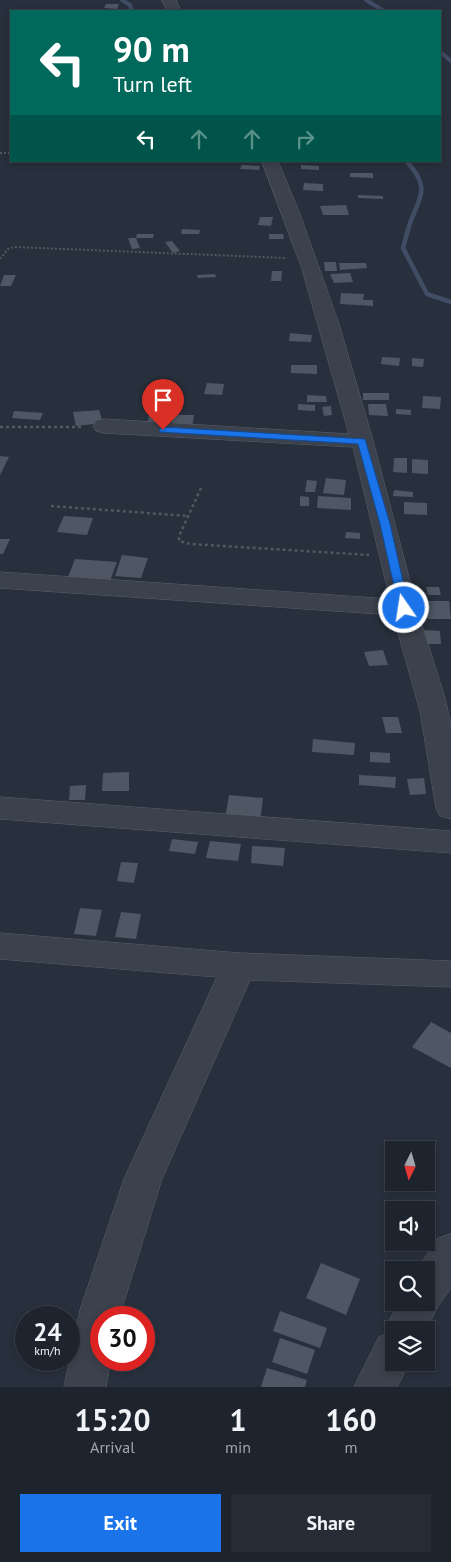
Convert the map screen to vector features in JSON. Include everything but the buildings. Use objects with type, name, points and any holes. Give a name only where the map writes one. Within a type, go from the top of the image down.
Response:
[{"type":"street","points":[[270,162],[307,259],[362,441],[404,608],[434,711],[451,808]]},
{"type":"street","points":[[104,426],[362,441]]},
{"type":"street","points":[[0,580],[404,608]]},
{"type":"street","points":[[0,808],[451,842]]},
{"type":"street","points":[[0,946],[239,966],[451,974]]},
{"type":"street","points":[[85,1387],[100,1310],[143,1179],[239,966]]},
{"type":"street","points":[[435,1278],[451,1252]]},
{"type":"street","points":[[375,1387],[385,1368]]},
{"type":"path","points":[[0,259],[8,249],[14,246],[307,259]]},
{"type":"path","points":[[0,427],[104,426]]},
{"type":"path","points":[[201,488],[179,536],[179,541],[190,544],[354,555],[392,555]]},
{"type":"path","points":[[51,506],[188,516]]},
{"type":"waterway","points":[[122,0],[130,5],[132,10]]},
{"type":"waterway","points":[[366,0],[382,10]]},
{"type":"waterway","points":[[441,53],[451,61]]},
{"type":"waterway","points":[[407,162],[410,166]]},
{"type":"waterway","points":[[409,164],[419,178],[421,190],[403,248],[427,294],[451,302]]},
{"type":"route","points":[[163,430],[362,441],[385,524],[404,608]]}]
